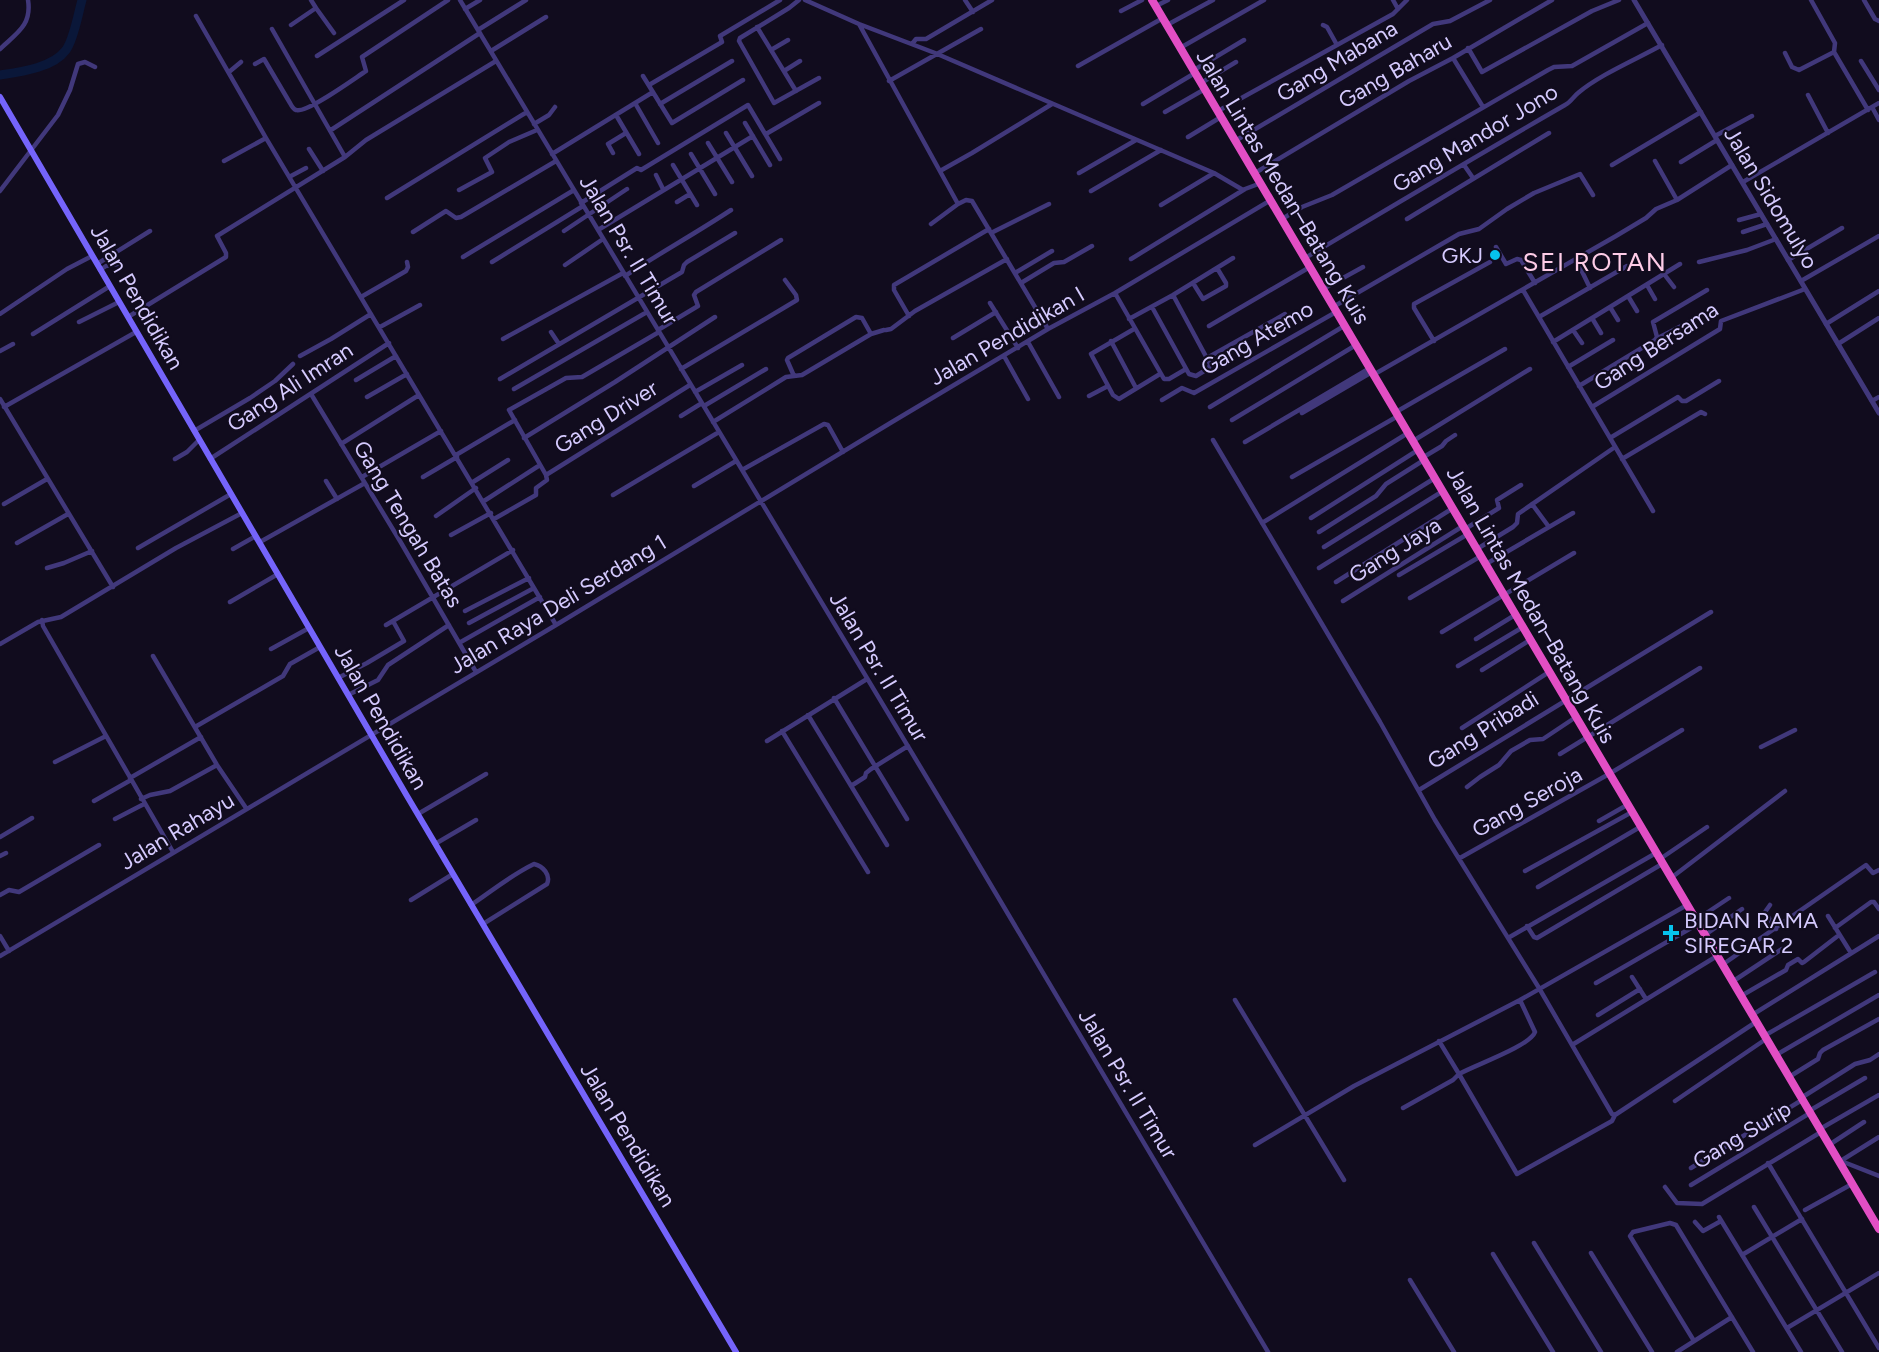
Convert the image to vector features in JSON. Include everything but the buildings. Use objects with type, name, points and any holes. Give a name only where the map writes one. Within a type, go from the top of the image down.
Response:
[{"type":"highway","name":"Jalan Lintas Medan–Batang Kuis","points":[[1154,3],[1879,1229]]},
{"type":"main road","name":"Jalan Pendidikan","points":[[0,97],[92,256],[101,265],[136,332],[417,814],[736,1352]]},
{"type":"street","points":[[0,49],[27,21],[30,14],[28,0]]},
{"type":"street","points":[[311,0],[334,33]]},
{"type":"street","points":[[317,56],[404,0]]},
{"type":"street","points":[[255,64],[264,59],[296,110],[316,104],[366,71],[362,57],[448,0]]},
{"type":"street","name":"Jalan Psr. II Timur","points":[[460,0],[1268,1352]]},
{"type":"street","points":[[465,9],[480,0]]},
{"type":"street","points":[[331,130],[526,0]]},
{"type":"street","points":[[649,85],[722,42],[720,36],[780,0]]},
{"type":"street","points":[[799,0],[740,38],[739,41],[776,104],[819,78]]},
{"type":"street","points":[[805,0],[859,24],[913,42],[1214,173],[1244,190]]},
{"type":"street","points":[[965,0],[973,12]]},
{"type":"street","points":[[913,42],[926,39],[992,0]]},
{"type":"street","points":[[1121,11],[1142,0]]},
{"type":"street","points":[[1154,3],[1168,0]]},
{"type":"street","points":[[1078,66],[1165,21],[1213,0]]},
{"type":"street","points":[[1180,48],[1263,0]]},
{"type":"street","points":[[1393,0],[1398,9]]},
{"type":"street","points":[[1188,137],[1220,114],[1393,14],[1407,0]]},
{"type":"street","name":"Gang Mabana","points":[[1235,141],[1433,24],[1452,20],[1490,0]]},
{"type":"street","name":"Gang Baharu","points":[[1255,173],[1409,81],[1552,0]]},
{"type":"street","points":[[1468,48],[1482,72],[1592,10],[1619,0]]},
{"type":"street","name":"Jalan Sidomulyo","points":[[1634,0],[1879,413]]},
{"type":"street","points":[[1785,53],[1792,67],[1797,70],[1810,66],[1836,49],[1835,43],[1811,0]]},
{"type":"street","points":[[1864,0],[1875,19],[1879,21]]},
{"type":"street","points":[[291,25],[316,8]]},
{"type":"street","points":[[196,16],[266,138],[291,176],[556,625]]},
{"type":"street","points":[[491,51],[546,17]]},
{"type":"street","points":[[859,24],[958,204]]},
{"type":"street","points":[[1282,219],[1310,203],[1332,195],[1548,70],[1554,67],[1572,66],[1648,24]]},
{"type":"street","points":[[1323,25],[1329,29],[1337,45]]},
{"type":"street","points":[[757,27],[796,92]]},
{"type":"street","points":[[272,29],[345,157]]},
{"type":"street","points":[[889,81],[981,29]]},
{"type":"street","points":[[771,50],[788,40]]},
{"type":"street","points":[[1143,104],[1244,40]]},
{"type":"street","name":"Gang Mandor Jono","points":[[1305,258],[1464,165],[1524,127],[1568,104],[1578,93],[1662,45]]},
{"type":"street","points":[[1833,52],[1879,120]]},
{"type":"street","points":[[1453,58],[1483,107]]},
{"type":"street","points":[[128,317],[226,257],[217,236],[345,157],[366,140],[496,61]]},
{"type":"street","points":[[660,104],[732,61]]},
{"type":"street","points":[[784,71],[801,61]]},
{"type":"street","points":[[1861,61],[1879,90]]},
{"type":"street","points":[[0,191],[62,109],[78,64],[85,62],[95,67]]},
{"type":"street","points":[[229,72],[241,62]]},
{"type":"street","points":[[1166,112],[1236,62]]},
{"type":"street","points":[[643,76],[672,123],[743,80]]},
{"type":"street","points":[[552,154],[653,92]]},
{"type":"street","points":[[1808,94],[1828,133]]},
{"type":"street","points":[[635,103],[658,142]]},
{"type":"street","points":[[766,134],[819,103]]},
{"type":"street","points":[[1743,182],[1879,103]]},
{"type":"street","points":[[940,171],[1052,104]]},
{"type":"street","points":[[492,262],[636,168],[641,170],[748,105],[780,159]]},
{"type":"street","points":[[534,124],[549,115],[555,107]]},
{"type":"street","points":[[387,198],[527,112]]},
{"type":"street","points":[[1612,165],[1701,112]]},
{"type":"street","points":[[616,115],[639,154]]},
{"type":"street","points":[[1681,162],[1752,116]]},
{"type":"street","points":[[745,123],[770,165]]},
{"type":"street","points":[[459,190],[492,172],[485,158],[508,142],[537,130]]},
{"type":"street","points":[[613,153],[608,144],[626,133]]},
{"type":"street","points":[[726,133],[752,176]]},
{"type":"street","points":[[1407,219],[1549,133]]},
{"type":"street","points":[[598,230],[753,136]]},
{"type":"street","points":[[224,161],[266,138]]},
{"type":"street","points":[[1079,173],[1136,140]]},
{"type":"street","points":[[708,143],[732,182]]},
{"type":"street","points":[[309,149],[323,171]]},
{"type":"street","points":[[1091,191],[1161,150]]},
{"type":"street","points":[[691,154],[715,194]]},
{"type":"street","points":[[413,232],[446,211],[456,218],[461,217],[556,161]]},
{"type":"street","points":[[1435,161],[1443,176]]},
{"type":"street","points":[[1655,161],[1677,200]]},
{"type":"street","points":[[673,165],[697,205]]},
{"type":"street","points":[[1464,165],[1473,178]]},
{"type":"street","points":[[1245,442],[1372,372],[1434,341],[1646,218],[1656,209],[1677,200],[1732,165]]},
{"type":"street","points":[[291,176],[306,168]]},
{"type":"street","points":[[1161,205],[1214,173]]},
{"type":"street","points":[[1335,309],[1459,234],[1479,229],[1506,209],[1576,174],[1581,175],[1593,195]]},
{"type":"street","points":[[656,175],[663,189]]},
{"type":"street","points":[[1131,259],[1251,186],[1266,192]]},
{"type":"street","points":[[564,231],[627,189]]},
{"type":"street","points":[[463,257],[574,190]]},
{"type":"street","name":"Jalan Pendidikan I","points":[[761,501],[1048,330],[1115,293],[1266,192]]},
{"type":"street","points":[[676,201],[690,194]]},
{"type":"street","points":[[931,224],[958,204],[971,200],[1048,330]]},
{"type":"street","points":[[909,316],[894,290],[894,285],[990,231],[1049,204]]},
{"type":"street","points":[[504,339],[695,234],[731,210]]},
{"type":"street","points":[[1739,220],[1760,213]]},
{"type":"street","points":[[1743,232],[1767,224]]},
{"type":"street","points":[[1788,260],[1842,228]]},
{"type":"street","points":[[101,265],[150,231]]},
{"type":"street","points":[[500,380],[682,272],[687,262],[735,233]]},
{"type":"street","points":[[1801,281],[1879,236]]},
{"type":"street","points":[[565,265],[603,239]]},
{"type":"street","points":[[1699,262],[1747,250],[1776,239]]},
{"type":"street","points":[[540,465],[509,410],[569,377],[582,377],[698,306],[694,295],[696,292],[781,240]]},
{"type":"street","points":[[1021,283],[1054,263],[1064,262],[1092,246]]},
{"type":"street","points":[[1496,247],[1506,264],[1517,259],[1521,260],[1534,283]]},
{"type":"street","points":[[1015,273],[1052,251]]},
{"type":"street","points":[[0,314],[68,269],[92,256]]},
{"type":"street","points":[[1129,319],[1233,258]]},
{"type":"street","points":[[713,422],[786,377],[802,375],[871,334],[891,329],[909,316],[1007,259]]},
{"type":"street","points":[[1576,259],[1590,288]]},
{"type":"street","points":[[361,297],[406,271],[407,262]]},
{"type":"street","points":[[1434,341],[1414,308],[1415,304],[1490,262]]},
{"type":"street","points":[[101,265],[118,264]]},
{"type":"street","points":[[1553,342],[1680,264]]},
{"type":"street","points":[[1539,318],[1627,266]]},
{"type":"street","points":[[1209,326],[1310,267]]},
{"type":"street","points":[[1323,290],[1363,267]]},
{"type":"street","points":[[1193,283],[1203,299],[1226,286],[1217,268]]},
{"type":"street","points":[[1664,274],[1674,287]]},
{"type":"street","points":[[681,369],[797,300],[785,280]]},
{"type":"street","points":[[1647,285],[1655,299]]},
{"type":"street","points":[[33,334],[110,286]]},
{"type":"street","name":"Gang Bersama","points":[[1592,407],[1720,329],[1720,321],[1805,289]]},
{"type":"street","points":[[1522,290],[1653,511]]},
{"type":"street","points":[[1656,339],[1653,322],[1707,290]]},
{"type":"street","points":[[1826,324],[1879,291]]},
{"type":"street","points":[[1115,293],[1160,375],[1164,379],[1169,379],[1186,369]]},
{"type":"street","points":[[1152,307],[1186,369],[1191,376],[1196,376],[1210,367],[1173,295]]},
{"type":"street","points":[[1628,296],[1637,311]]},
{"type":"street","points":[[79,322],[119,302]]},
{"type":"street","points":[[990,303],[1018,348]]},
{"type":"street","points":[[380,327],[420,305]]},
{"type":"street","points":[[1610,307],[1618,320]]},
{"type":"street","name":"Gang Atemo","points":[[1162,400],[1182,388],[1194,393],[1335,309]]},
{"type":"street","points":[[514,389],[647,312]]},
{"type":"street","points":[[953,338],[996,312]]},
{"type":"street","points":[[300,356],[371,314]]},
{"type":"street","points":[[1207,358],[1285,314]]},
{"type":"street","points":[[524,438],[715,317]]},
{"type":"street","points":[[794,376],[788,358],[856,317],[862,318],[871,334]]},
{"type":"street","points":[[1592,318],[1601,333]]},
{"type":"street","points":[[1838,344],[1879,318]]},
{"type":"street","points":[[1579,386],[1656,339],[1691,321]]},
{"type":"street","points":[[1210,407],[1344,326]]},
{"type":"street","points":[[1134,328],[1091,354],[1114,397],[1117,399],[1160,375]]},
{"type":"street","points":[[1574,330],[1582,343]]},
{"type":"street","points":[[4,407],[136,332]]},
{"type":"street","points":[[551,332],[559,344]]},
{"type":"street","points":[[1568,367],[1614,340]]},
{"type":"street","points":[[1111,341],[1136,388]]},
{"type":"street","points":[[1028,342],[1059,397]]},
{"type":"street","name":"Gang Ali Imran","points":[[210,459],[389,343]]},
{"type":"street","points":[[0,351],[13,344]]},
{"type":"street","points":[[1232,420],[1356,345]]},
{"type":"street","points":[[1292,477],[1505,349]]},
{"type":"street","points":[[356,380],[396,356]]},
{"type":"street","points":[[1004,356],[1028,399]]},
{"type":"street","points":[[194,431],[250,398],[285,373],[293,364]]},
{"type":"street","points":[[695,392],[742,365]]},
{"type":"street","points":[[681,416],[765,369]]},
{"type":"street","points":[[1413,441],[1530,369]]},
{"type":"street","points":[[1302,413],[1372,372]]},
{"type":"street","points":[[367,397],[407,374]]},
{"type":"street","points":[[1610,438],[1678,397],[1686,401],[1719,381]]},
{"type":"street","name":"Gang Driver","points":[[484,501],[540,465],[546,475],[690,385]]},
{"type":"street","points":[[1089,396],[1108,386]]},
{"type":"street","name":"Gang Tengah Batas","points":[[311,394],[476,672]]},
{"type":"street","points":[[341,444],[419,395]]},
{"type":"street","points":[[1872,401],[1879,397]]},
{"type":"street","points":[[0,399],[113,586]]},
{"type":"street","points":[[1622,459],[1701,412],[1704,414]]},
{"type":"street","points":[[423,477],[515,420]]},
{"type":"street","points":[[742,470],[824,423],[828,425],[843,452]]},
{"type":"street","points":[[233,549],[258,539],[337,499],[441,431]]},
{"type":"street","points":[[613,495],[719,432]]},
{"type":"street","points":[[1262,523],[1408,433]]},
{"type":"street","points":[[1311,518],[1442,446],[1455,435]]},
{"type":"street","points":[[175,459],[187,452],[199,440]]},
{"type":"street","points":[[1213,440],[1435,820],[1539,988],[1612,1114],[1615,1114]]},
{"type":"street","points":[[1410,598],[1479,552],[1515,525],[1518,514],[1615,447]]},
{"type":"street","points":[[1319,532],[1376,496],[1386,484],[1421,456]]},
{"type":"street","points":[[473,482],[508,460]]},
{"type":"street","points":[[694,486],[736,461]]},
{"type":"street","points":[[494,519],[536,495],[537,488],[547,480],[546,475]]},
{"type":"street","points":[[1324,547],[1435,478]]},
{"type":"street","points":[[4,504],[47,479]]},
{"type":"street","points":[[326,481],[337,499]]},
{"type":"street","points":[[1399,575],[1499,508],[1497,500],[1521,484]]},
{"type":"street","points":[[436,516],[476,488]]},
{"type":"street","points":[[1319,568],[1443,491]]},
{"type":"street","points":[[138,548],[231,494]]},
{"type":"street","name":"Jalan Raya Deli Serdang 1","points":[[371,734],[761,501]]},
{"type":"street","points":[[1532,504],[1549,527]]},
{"type":"street","points":[[1336,582],[1453,508]]},
{"type":"street","points":[[0,644],[42,620],[61,617],[176,548],[242,513]]},
{"type":"street","points":[[451,535],[490,513]]},
{"type":"street","points":[[1486,564],[1572,513]]},
{"type":"street","points":[[17,543],[68,514]]},
{"type":"street","name":"Gang Jaya","points":[[1343,601],[1465,530]]},
{"type":"street","points":[[386,625],[513,550]]},
{"type":"street","points":[[47,568],[92,552]]},
{"type":"street","points":[[1442,632],[1574,553]]},
{"type":"street","points":[[230,602],[278,574]]},
{"type":"street","points":[[465,612],[529,578]]},
{"type":"street","points":[[470,623],[534,588]]},
{"type":"street","points":[[459,643],[540,597]]},
{"type":"street","name":"Gang Pribadi","points":[[1419,790],[1711,612]]},
{"type":"street","points":[[1476,639],[1515,615]]},
{"type":"street","points":[[42,620],[142,801],[173,852]]},
{"type":"street","points":[[338,678],[404,641],[393,621]]},
{"type":"street","points":[[348,695],[378,680],[388,665],[449,625]]},
{"type":"street","points":[[1458,666],[1523,627]]},
{"type":"street","points":[[271,649],[309,628]]},
{"type":"street","points":[[1482,670],[1530,640]]},
{"type":"street","points":[[195,727],[283,676],[290,664],[320,647]]},
{"type":"street","points":[[153,656],[217,765],[246,808]]},
{"type":"street","points":[[1560,754],[1700,668]]},
{"type":"street","points":[[1462,728],[1549,672]]},
{"type":"street","points":[[767,741],[867,679]]},
{"type":"street","points":[[834,698],[907,819]]},
{"type":"street","points":[[808,715],[887,845]]},
{"type":"street","points":[[1467,787],[1499,765],[1511,751],[1530,740],[1543,739],[1576,717]]},
{"type":"street","name":"Gang Seroja","points":[[1460,858],[1682,730]]},
{"type":"street","points":[[1761,747],[1795,730]]},
{"type":"street","points":[[782,731],[868,872]]},
{"type":"street","name":"Jalan Rahayu","points":[[0,956],[371,734]]},
{"type":"street","points":[[55,762],[106,736]]},
{"type":"street","points":[[94,801],[201,737]]},
{"type":"street","points":[[851,786],[876,766],[908,747]]},
{"type":"street","points":[[115,819],[150,795],[170,791],[217,765]]},
{"type":"street","points":[[417,814],[486,774]]},
{"type":"street","points":[[1671,878],[1785,791]]},
{"type":"street","points":[[1599,821],[1629,808]]},
{"type":"street","points":[[1525,871],[1629,808]]},
{"type":"street","points":[[0,837],[32,818]]},
{"type":"street","points":[[435,844],[476,820]]},
{"type":"street","points":[[1538,887],[1640,826]]},
{"type":"street","points":[[1527,926],[1537,938],[1596,904],[1707,827]]},
{"type":"street","points":[[0,895],[9,890],[20,891],[99,844]]},
{"type":"street","points":[[0,856],[6,853]]},
{"type":"street","points":[[1508,938],[1589,891],[1659,859]]},
{"type":"street","points":[[471,905],[504,881],[534,864],[547,873],[548,884],[483,924]]},
{"type":"street","points":[[1722,965],[1866,865],[1873,873],[1879,870]]},
{"type":"street","points":[[411,900],[453,874]]},
{"type":"street","points":[[1589,891],[1596,904]]},
{"type":"street","points":[[1596,983],[1697,922],[1729,898]]},
{"type":"street","points":[[1835,928],[1871,902],[1875,902],[1879,909]]},
{"type":"street","points":[[1255,1145],[1304,1115],[1439,1041],[1520,1000],[1687,905]]},
{"type":"street","points":[[1770,905],[1765,912],[1776,929]]},
{"type":"street","points":[[1705,935],[1742,909]]},
{"type":"street","points":[[1828,916],[1851,953]]},
{"type":"street","points":[[1741,996],[1786,970],[1788,965],[1798,959],[1804,962],[1839,935]]},
{"type":"street","points":[[0,936],[9,951]]},
{"type":"street","points":[[1439,1041],[1517,1174],[1612,1121],[1615,1114],[1754,1018],[1879,936]]},
{"type":"street","points":[[1732,982],[1782,949]]},
{"type":"street","points":[[1572,1045],[1717,956]]},
{"type":"street","points":[[1675,1101],[1765,1037],[1875,972]]},
{"type":"street","points":[[1632,977],[1646,999]]},
{"type":"street","points":[[1598,1015],[1640,989]]},
{"type":"street","points":[[1776,1055],[1879,995]]},
{"type":"street","points":[[1235,1000],[1344,1180]]},
{"type":"street","points":[[1403,1108],[1460,1074],[1519,1046],[1534,1036],[1535,1029],[1520,1000]]},
{"type":"street","points":[[1788,1077],[1818,1059],[1823,1050],[1879,1019]]},
{"type":"street","points":[[1691,1168],[1855,1064],[1870,1060],[1879,1054]]},
{"type":"street","name":"Gang Surip","points":[[1691,1185],[1864,1078]]},
{"type":"street","points":[[1665,1187],[1677,1203],[1698,1205],[1879,1095]]},
{"type":"street","points":[[1829,1145],[1864,1122]]},
{"type":"street","points":[[1841,1163],[1879,1137]]},
{"type":"street","points":[[1768,1163],[1879,1348]]},
{"type":"street","points":[[1841,1163],[1879,1176]]},
{"type":"street","points":[[1805,1210],[1851,1182]]},
{"type":"street","points":[[1754,1207],[1842,1352]]},
{"type":"street","points":[[1695,1222],[1703,1231],[1720,1219],[1801,1352]]},
{"type":"street","points":[[1742,1255],[1802,1219]]},
{"type":"street","points":[[1694,1341],[1630,1236],[1633,1232],[1670,1223],[1676,1225],[1753,1352]]},
{"type":"street","points":[[1534,1243],[1601,1352]]},
{"type":"street","points":[[1591,1252],[1652,1352]]},
{"type":"street","points":[[1493,1254],[1552,1352]]},
{"type":"street","points":[[1787,1328],[1879,1273]]},
{"type":"street","points":[[1410,1280],[1454,1352]]},
{"type":"street","points":[[1677,1352],[1732,1317]]},
{"type":"waterway","points":[[0,75],[36,68],[60,56],[71,40],[82,0]]},
{"type":"place","name":"GKJ","points":[[1495,255]]},
{"type":"place","name":"BIDAN RAMA SIREGAR 2","points":[[1671,933]]},
{"type":"district","name":"SEI ROTAN","points":[[1595,262]]}]
